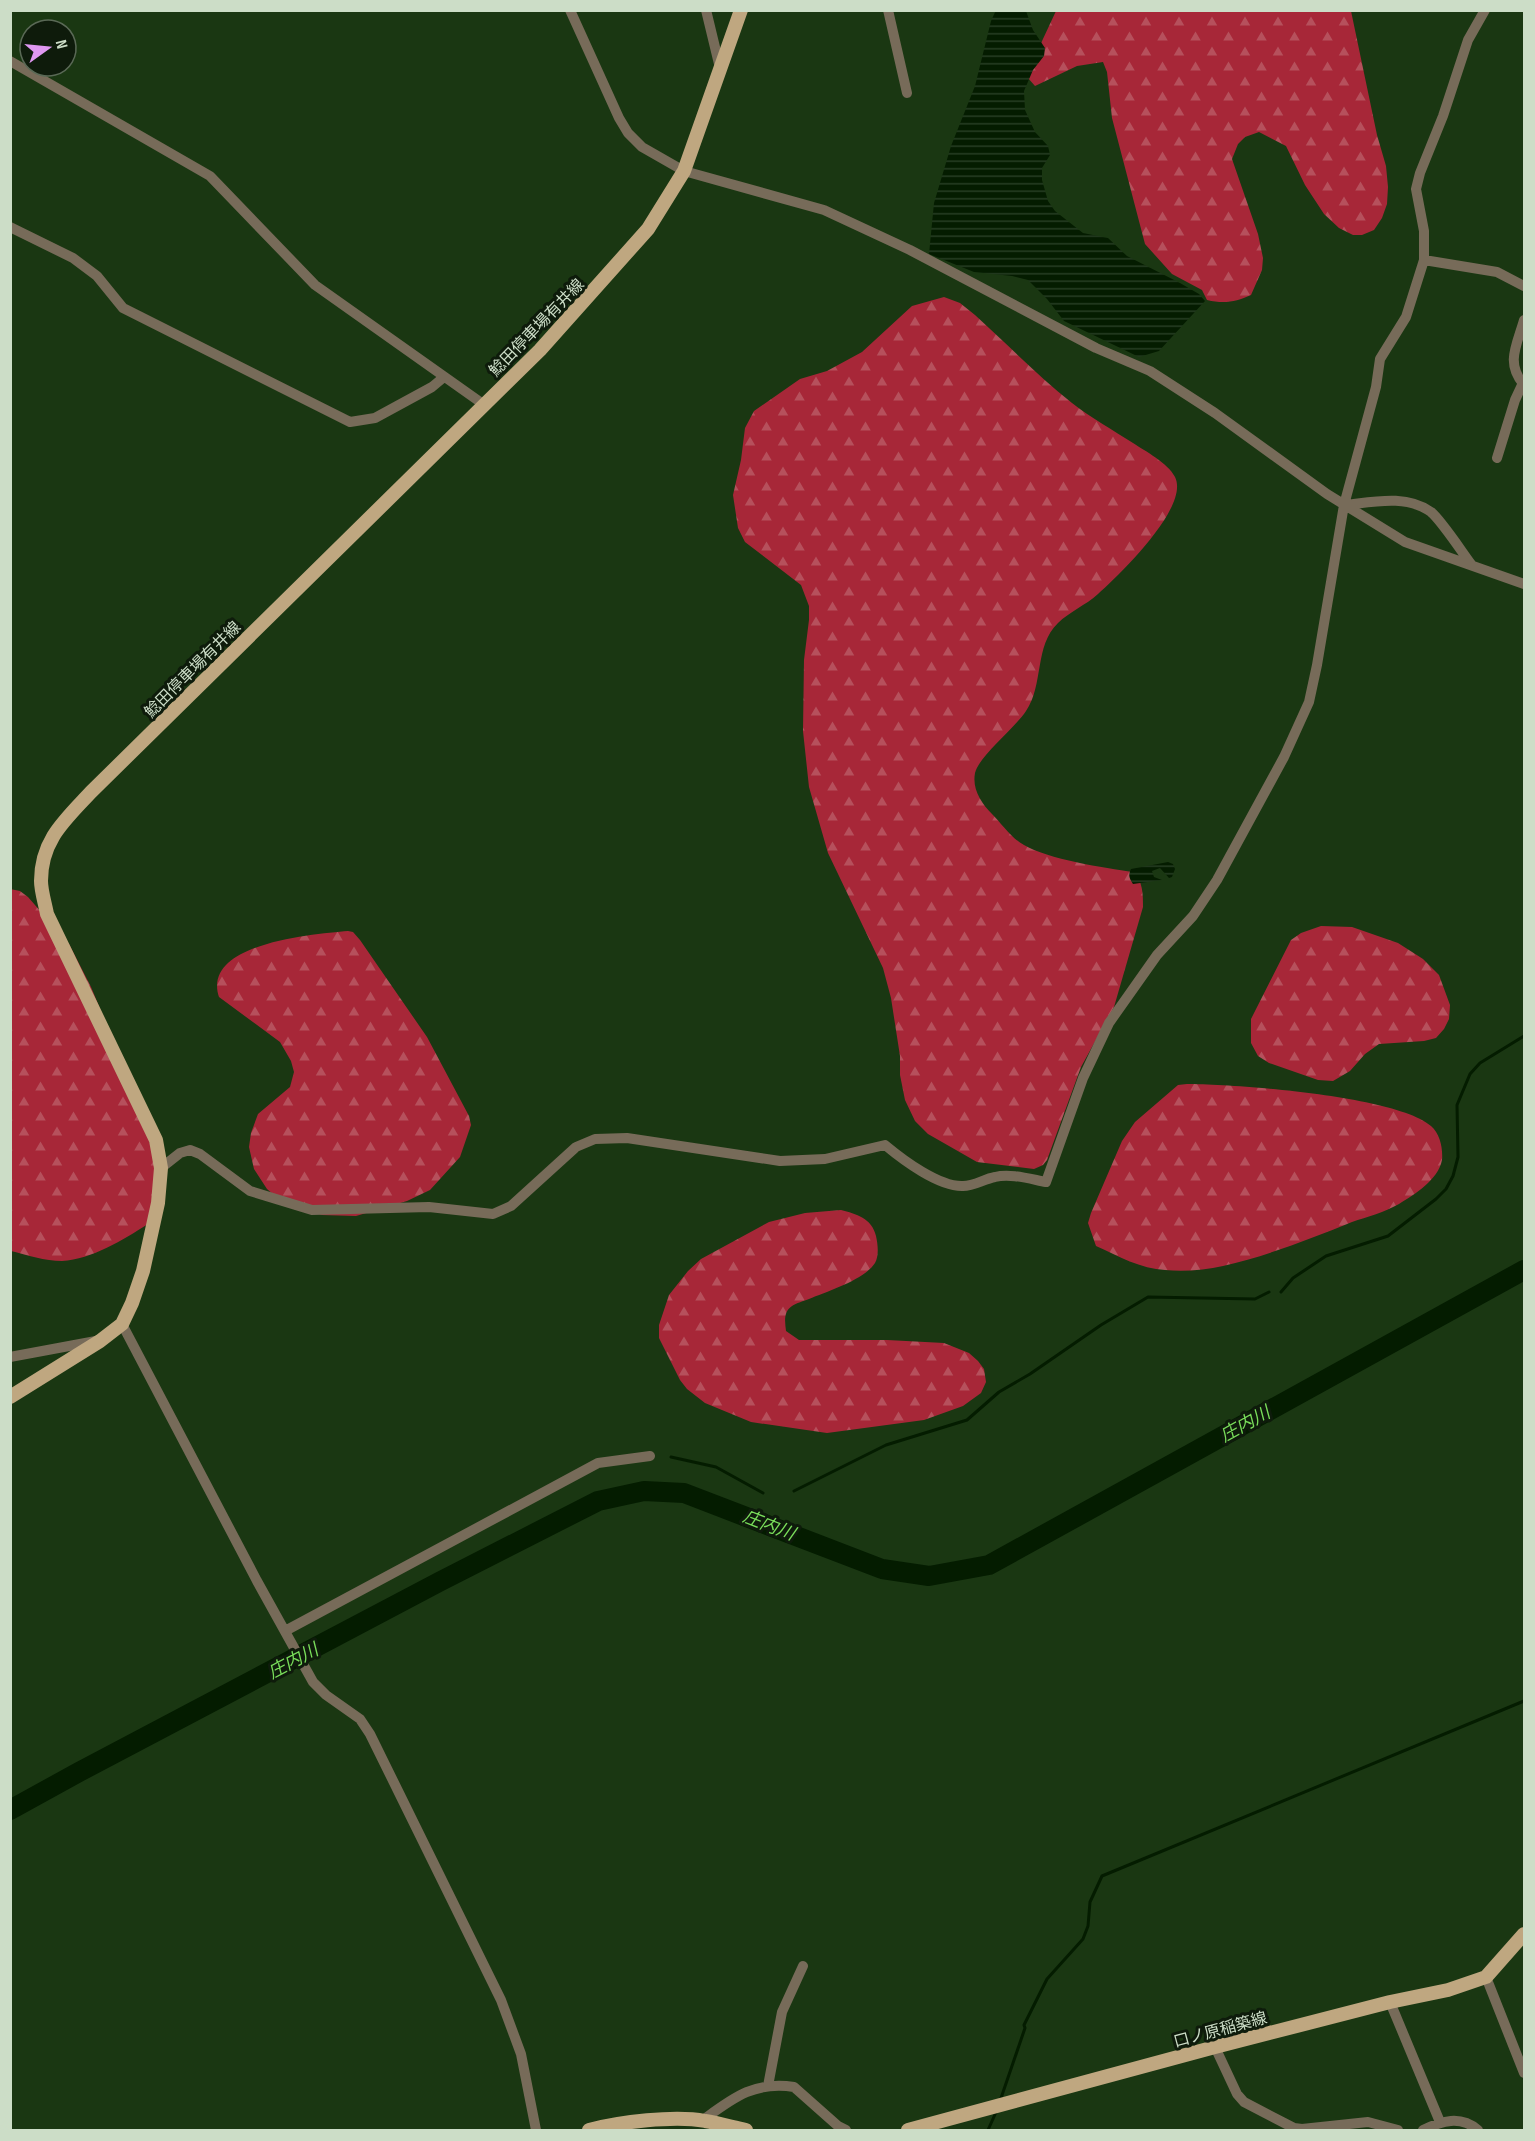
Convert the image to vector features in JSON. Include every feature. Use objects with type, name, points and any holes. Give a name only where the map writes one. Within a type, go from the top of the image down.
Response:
[{"type":"main road","name":"鯰田停車場有井線","points":[[123,1324],[143,1271],[158,1203],[161,1168],[156,1140],[47,914],[40,882],[44,855],[53,832],[540,350],[614,270],[648,229],[684,171],[741,10]]},
{"type":"main road","points":[[10,1397],[123,1324]]},
{"type":"main road","name":"口ノ原稲築線","points":[[908,2130],[1215,2047],[1390,2002],[1448,1990],[1486,1977],[1524,1934]]},
{"type":"main road","points":[[589,2130],[664,2120],[702,2120],[746,2130]]},
{"type":"street","points":[[570,10],[612,104],[628,133],[642,147],[684,171],[824,210],[910,250],[1096,348],[1150,371],[1215,413],[1252,442],[1344,505],[1405,542],[1524,584]]},
{"type":"street","points":[[706,10],[720,68]]},
{"type":"street","points":[[888,10],[907,93]]},
{"type":"street","points":[[161,1168],[180,1153],[189,1150],[200,1154],[250,1191],[312,1210],[429,1207],[493,1214],[511,1206],[576,1148],[595,1138],[627,1138],[780,1161],[825,1159],[885,1145],[902,1159],[948,1184],[970,1185],[996,1176],[1046,1182],[1083,1078],[1109,1023],[1157,955],[1193,916],[1217,880],[1284,757],[1309,702],[1344,505],[1376,387],[1380,359],[1406,317],[1424,260],[1424,231],[1416,189],[1420,173],[1443,116],[1468,40],[1485,10]]},
{"type":"street","points":[[10,61],[210,176],[315,285],[483,404]]},
{"type":"street","points":[[10,227],[73,258],[97,276],[123,308],[350,422],[375,418],[432,387],[444,377]]},
{"type":"street","points":[[1424,260],[1497,272],[1524,286]]},
{"type":"street","points":[[1497,458],[1515,400],[1524,384],[1512,362],[1524,320]]},
{"type":"street","points":[[1344,505],[1394,500],[1416,504],[1433,513],[1471,564]]},
{"type":"street","points":[[123,1324],[257,1581],[313,1682],[326,1695],[360,1719],[370,1734],[509,2018],[525,2072],[536,2130]]},
{"type":"street","points":[[10,1357],[100,1341]]},
{"type":"street","points":[[286,1632],[598,1463],[650,1456]]},
{"type":"street","points":[[768,2086],[782,2012],[803,1966]]},
{"type":"street","points":[[1486,1977],[1524,2073]]},
{"type":"street","points":[[1390,2002],[1440,2122]]},
{"type":"street","points":[[1215,2047],[1237,2094],[1244,2102],[1294,2128],[1368,2122],[1398,2130]]},
{"type":"street","points":[[702,2120],[736,2096],[768,2086],[794,2087],[838,2126],[846,2130]]},
{"type":"street","points":[[1423,2130],[1440,2122],[1454,2120],[1465,2122],[1478,2130]]},
{"type":"green space","points":[[1056,11],[1351,11],[1377,135],[1386,166],[1387,204],[1382,218],[1374,230],[1362,235],[1353,235],[1339,228],[1324,214],[1305,185],[1286,146],[1259,132],[1245,137],[1238,144],[1232,159],[1258,234],[1263,258],[1262,270],[1251,295],[1230,302],[1207,300],[1202,290],[1172,274],[1145,244],[1112,118],[1107,72],[1103,62],[1077,66],[1035,86],[1028,78],[1029,69]]},
{"type":"green space","points":[[944,297],[960,303],[975,315],[1072,403],[1162,462],[1175,477],[1177,490],[1163,522],[1136,557],[1098,594],[1062,619],[1050,632],[1042,654],[1032,701],[1021,718],[983,759],[975,773],[976,790],[981,800],[1007,831],[1020,842],[1034,850],[1061,859],[1133,872],[1141,884],[1143,907],[1114,1007],[1081,1067],[1047,1160],[1043,1165],[1034,1169],[977,1162],[928,1134],[915,1121],[905,1100],[891,998],[883,968],[828,853],[809,787],[803,731],[804,660],[809,606],[801,585],[745,542],[738,528],[733,495],[745,428],[754,411],[800,379],[827,371],[862,352],[912,306]]},
{"type":"green space","points":[[10,889],[20,891],[28,897],[69,944],[91,987],[128,1076],[159,1177],[148,1224],[107,1248],[85,1257],[62,1261],[36,1258],[11,1251]]},
{"type":"green space","points":[[1321,926],[1352,927],[1398,943],[1423,959],[1439,975],[1450,1005],[1449,1019],[1436,1038],[1379,1044],[1365,1054],[1350,1071],[1333,1081],[1318,1080],[1269,1063],[1258,1056],[1251,1043],[1251,1019],[1291,940],[1301,933]]},
{"type":"green space","points":[[353,932],[360,940],[427,1037],[469,1116],[471,1125],[460,1157],[430,1190],[407,1201],[356,1216],[322,1215],[281,1201],[267,1189],[254,1169],[249,1147],[258,1114],[290,1087],[294,1072],[291,1061],[280,1042],[219,997],[218,979],[227,964],[243,953],[264,945],[311,935]]},
{"type":"green space","points":[[1178,1085],[1241,1086],[1315,1094],[1385,1107],[1413,1116],[1431,1126],[1437,1133],[1442,1151],[1440,1167],[1419,1191],[1399,1204],[1288,1247],[1209,1269],[1180,1271],[1147,1267],[1096,1246],[1088,1223],[1122,1141],[1135,1122]]},
{"type":"green space","points":[[841,1210],[858,1215],[871,1225],[877,1243],[878,1254],[875,1263],[854,1280],[789,1308],[785,1321],[786,1331],[799,1340],[887,1340],[944,1343],[969,1353],[984,1369],[986,1382],[981,1393],[963,1406],[924,1420],[827,1433],[751,1422],[705,1403],[687,1389],[680,1380],[659,1338],[659,1325],[669,1295],[688,1271],[701,1259],[769,1222],[805,1213]]},
{"type":"shaded area","points":[[996,10],[1026,11],[1033,30],[1045,48],[1044,56],[1033,70],[1024,91],[1025,110],[1035,132],[1048,146],[1050,155],[1042,168],[1042,180],[1048,201],[1055,211],[1083,233],[1108,238],[1127,256],[1180,283],[1199,294],[1205,301],[1159,351],[1139,357],[1064,321],[1028,280],[974,272],[929,254],[934,203],[951,146],[975,86],[991,21]]},
{"type":"shaded area","points":[[1168,862],[1173,864],[1175,869],[1172,877],[1169,878],[1160,868],[1152,871],[1154,877],[1162,880],[1133,884],[1129,875],[1131,869]]},
{"type":"waterway","points":[[1281,1292],[1293,1278],[1326,1256],[1388,1236],[1446,1189],[1453,1176],[1458,1157],[1457,1105],[1470,1074],[1480,1063],[1524,1036]]},
{"type":"waterway","name":"庄内川","points":[[10,1810],[439,1582],[598,1501],[644,1491],[684,1493],[882,1569],[929,1576],[989,1565],[1524,1270]]},
{"type":"waterway","points":[[794,1491],[886,1445],[967,1420],[999,1392],[1148,1297],[1255,1299],[1269,1292]]},
{"type":"waterway","points":[[671,1457],[716,1467],[763,1493]]},
{"type":"waterway","points":[[1000,2101],[1025,2028],[1024,2025],[1047,1979],[1083,1939],[1088,1926],[1090,1902],[1102,1876],[1524,1701]]},
{"type":"waterway","points":[[988,2130],[997,2110]]}]
